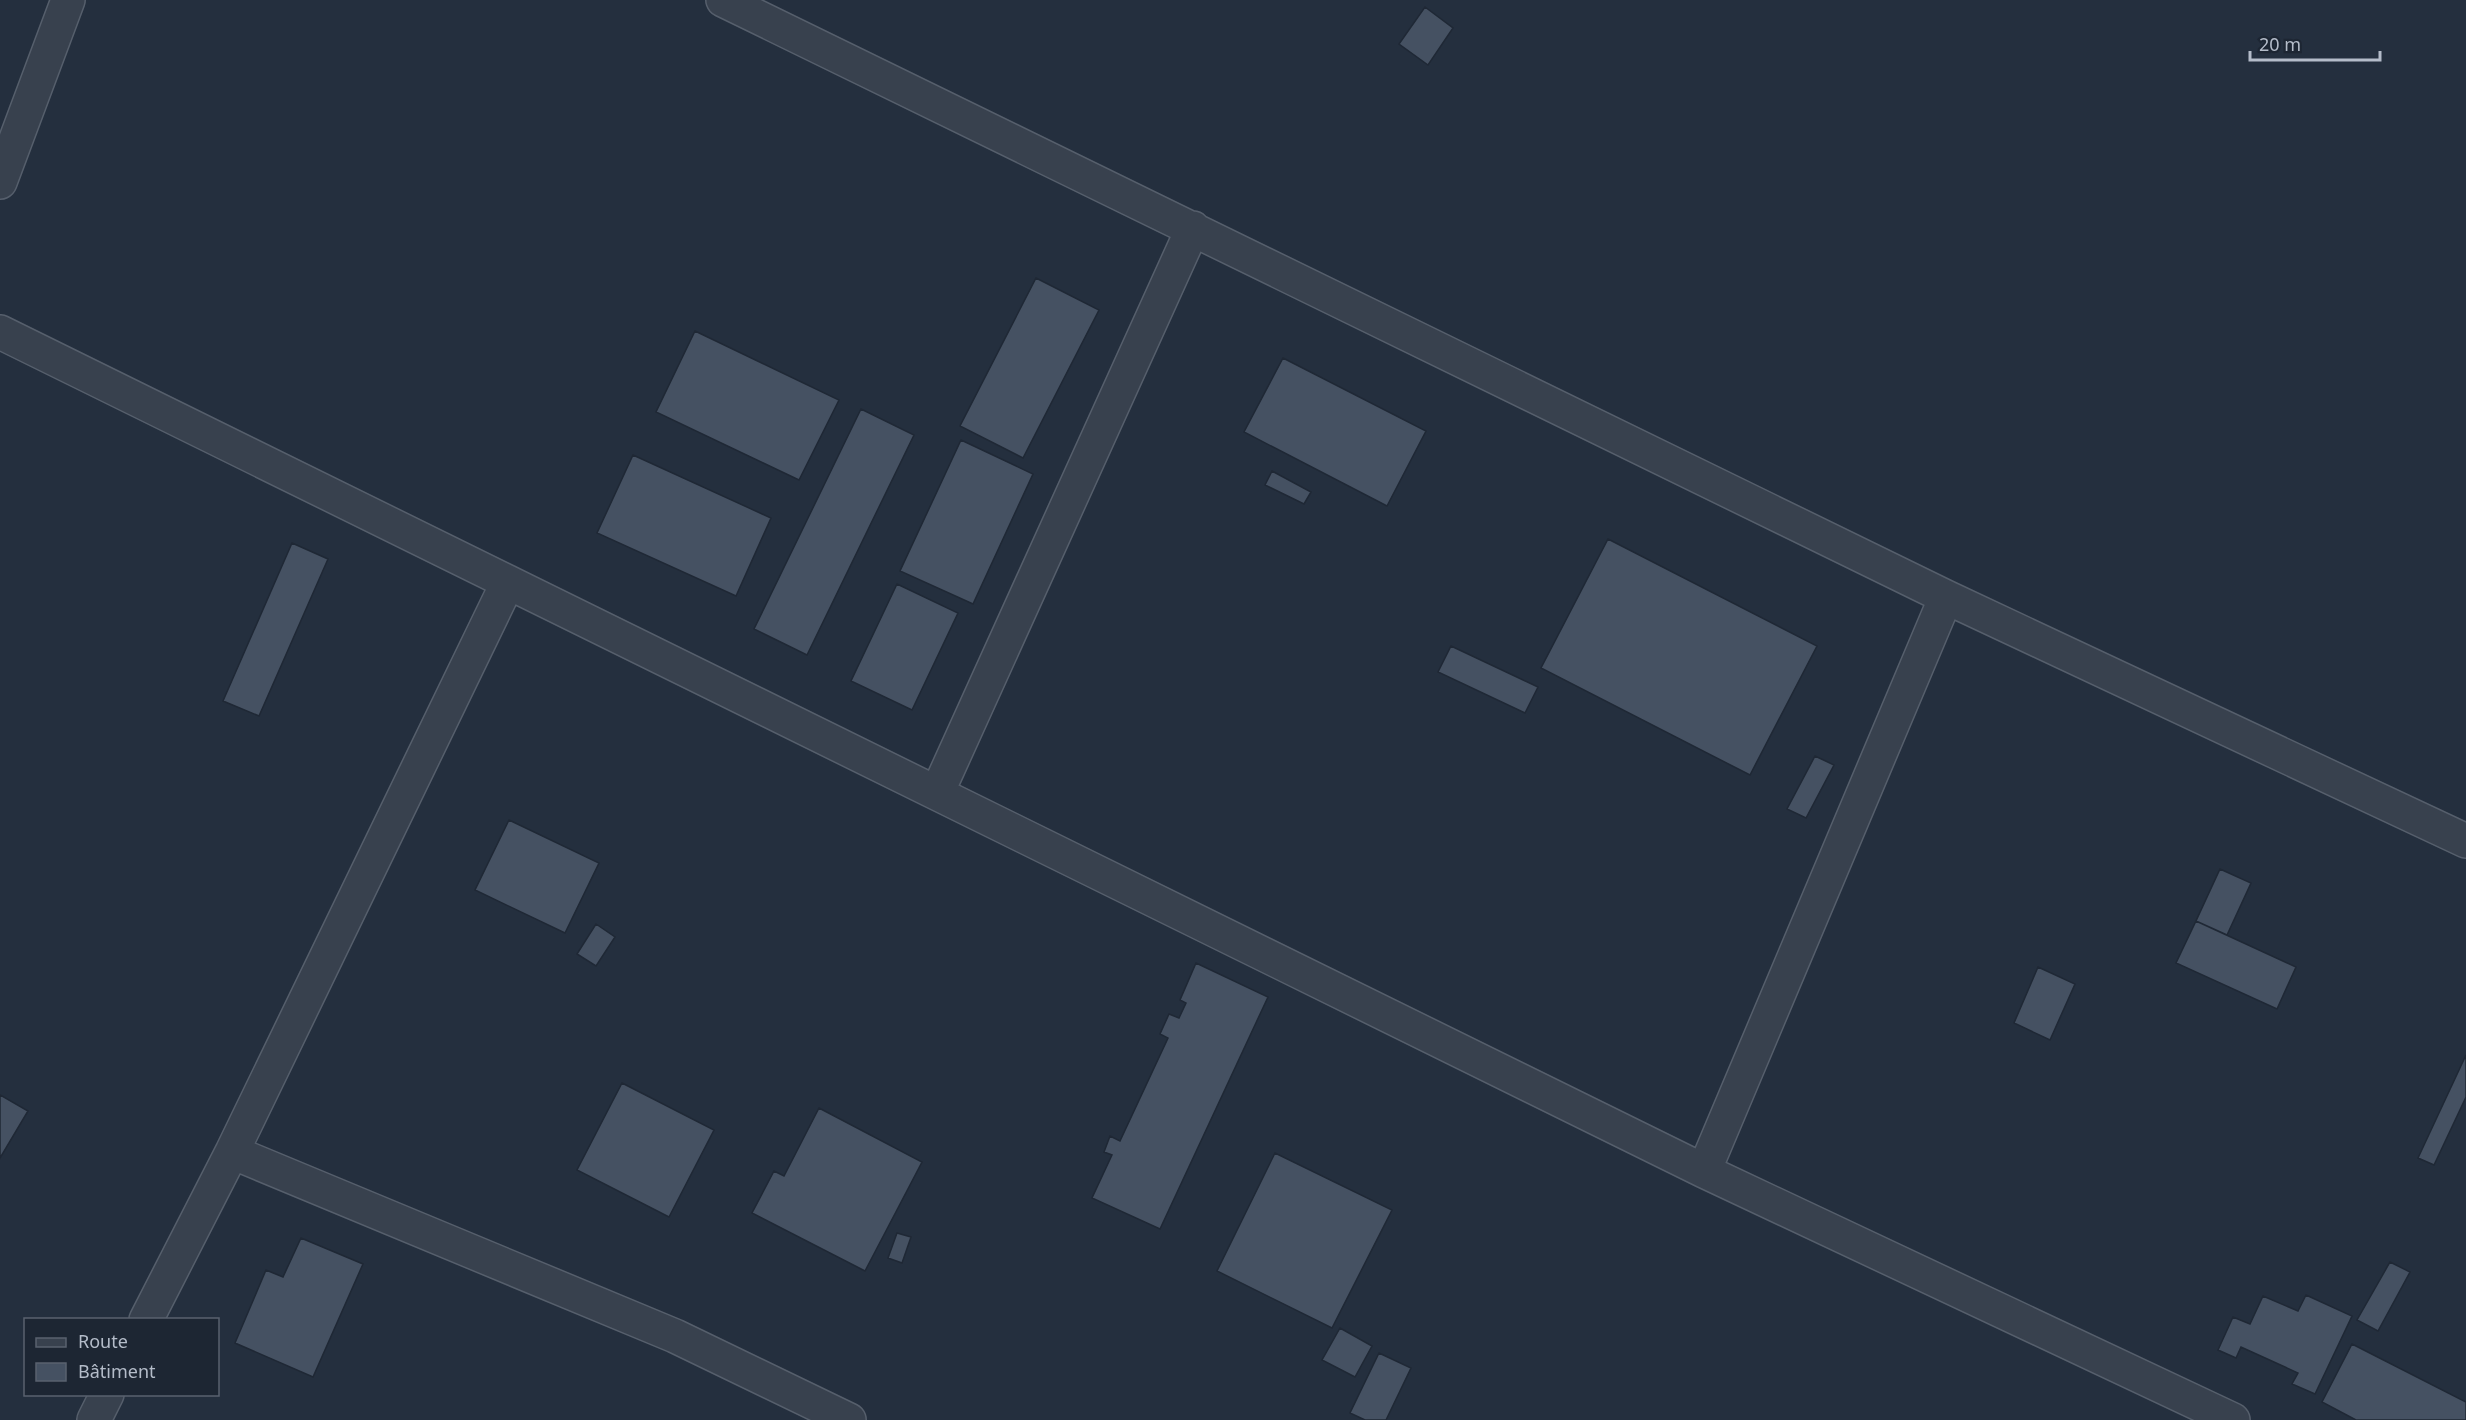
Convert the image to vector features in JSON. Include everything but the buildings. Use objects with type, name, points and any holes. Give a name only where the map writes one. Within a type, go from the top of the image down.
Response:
[{"type":"street","points":[[0,182],[68,0]]},
{"type":"street","points":[[723,0],[1946,597],[2466,841]]},
{"type":"street","points":[[937,793],[1193,228]]},
{"type":"street","points":[[0,332],[1704,1171],[2233,1420]]},
{"type":"street","points":[[147,1318],[232,1152],[508,582]]},
{"type":"street","points":[[1704,1171],[1946,597]]},
{"type":"street","points":[[232,1152],[675,1336],[849,1420]]},
{"type":"street","points":[[94,1420],[106,1396]]}]
